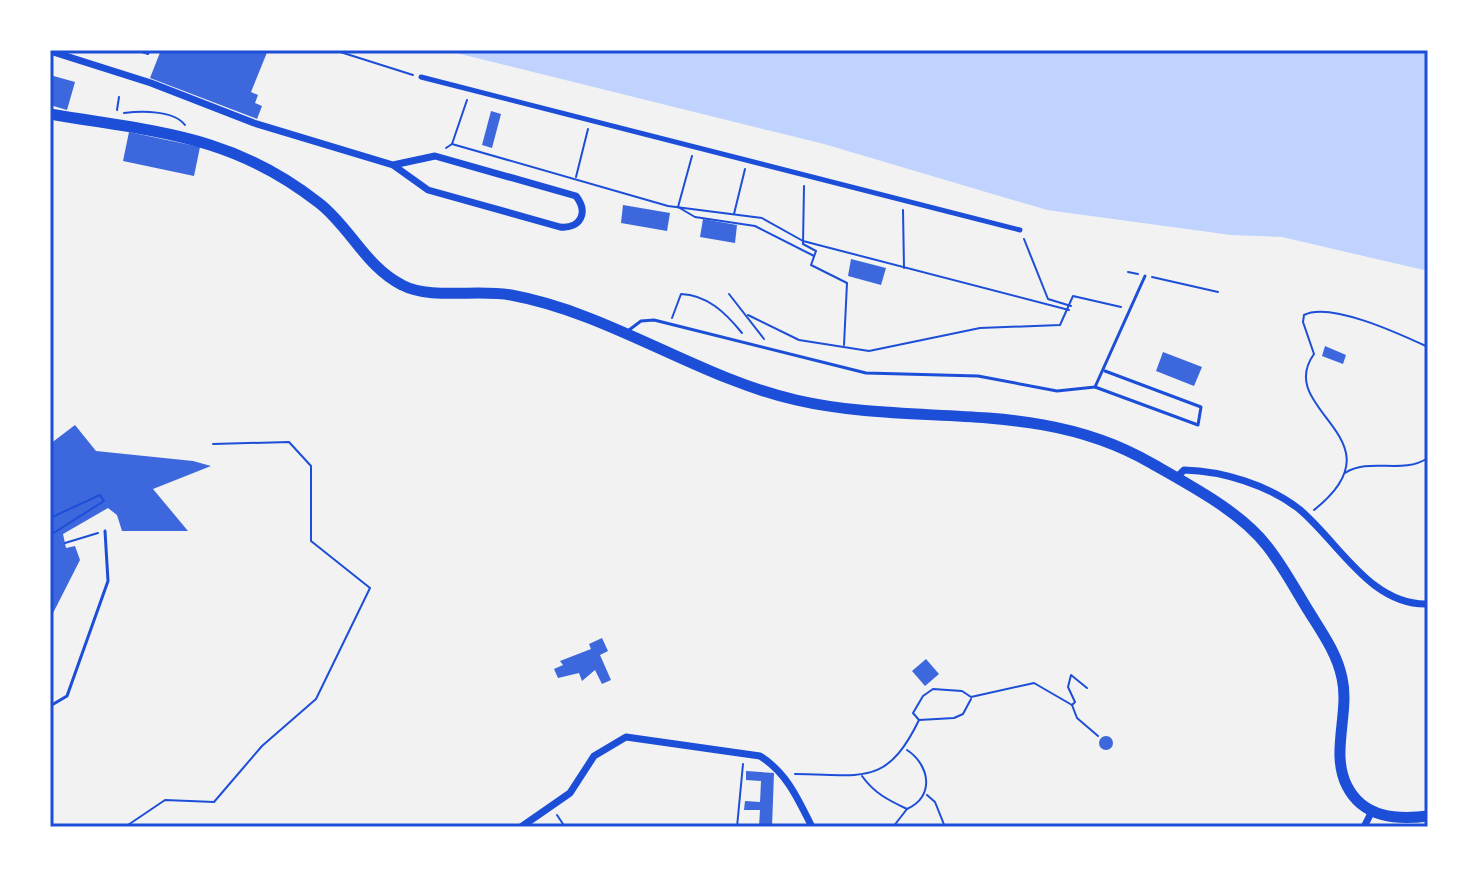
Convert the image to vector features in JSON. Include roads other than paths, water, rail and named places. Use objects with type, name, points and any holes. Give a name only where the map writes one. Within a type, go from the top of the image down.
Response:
[{"type":"main road","points":[[50,114],[198,139],[248,158],[320,203],[376,267],[408,289],[517,296],[798,401],[1019,420],[1073,429],[1121,447],[1176,478],[1265,542],[1325,637],[1342,678],[1344,710],[1340,760],[1343,776],[1353,795],[1372,811],[1395,819],[1428,816]]},
{"type":"street","points":[[50,51],[151,83],[254,123],[393,165],[428,190],[560,227],[570,228],[583,215],[583,204],[576,196],[435,156],[393,165]]},
{"type":"street","points":[[421,77],[470,92],[903,198],[1020,230]]},
{"type":"street","points":[[1176,478],[1181,471],[1188,470],[1244,482],[1269,491],[1307,516],[1362,575],[1409,603],[1428,604]]},
{"type":"street","points":[[521,827],[570,793],[594,756],[626,737],[734,749],[760,756],[783,774],[812,827]]},
{"type":"street","points":[[1364,827],[1372,811]]},
{"type":"lane","points":[[1095,387],[1105,371],[1145,276]]},
{"type":"lane","points":[[626,335],[641,321],[669,324],[885,376],[978,376],[1057,391],[1095,387],[1198,425],[1201,407],[1105,371]]},
{"type":"lane","points":[[50,706],[67,696],[108,581],[105,531]]},
{"type":"water","points":[[444,50],[1428,50],[1428,271],[1282,237],[1231,235],[1047,210],[824,144]]}]
